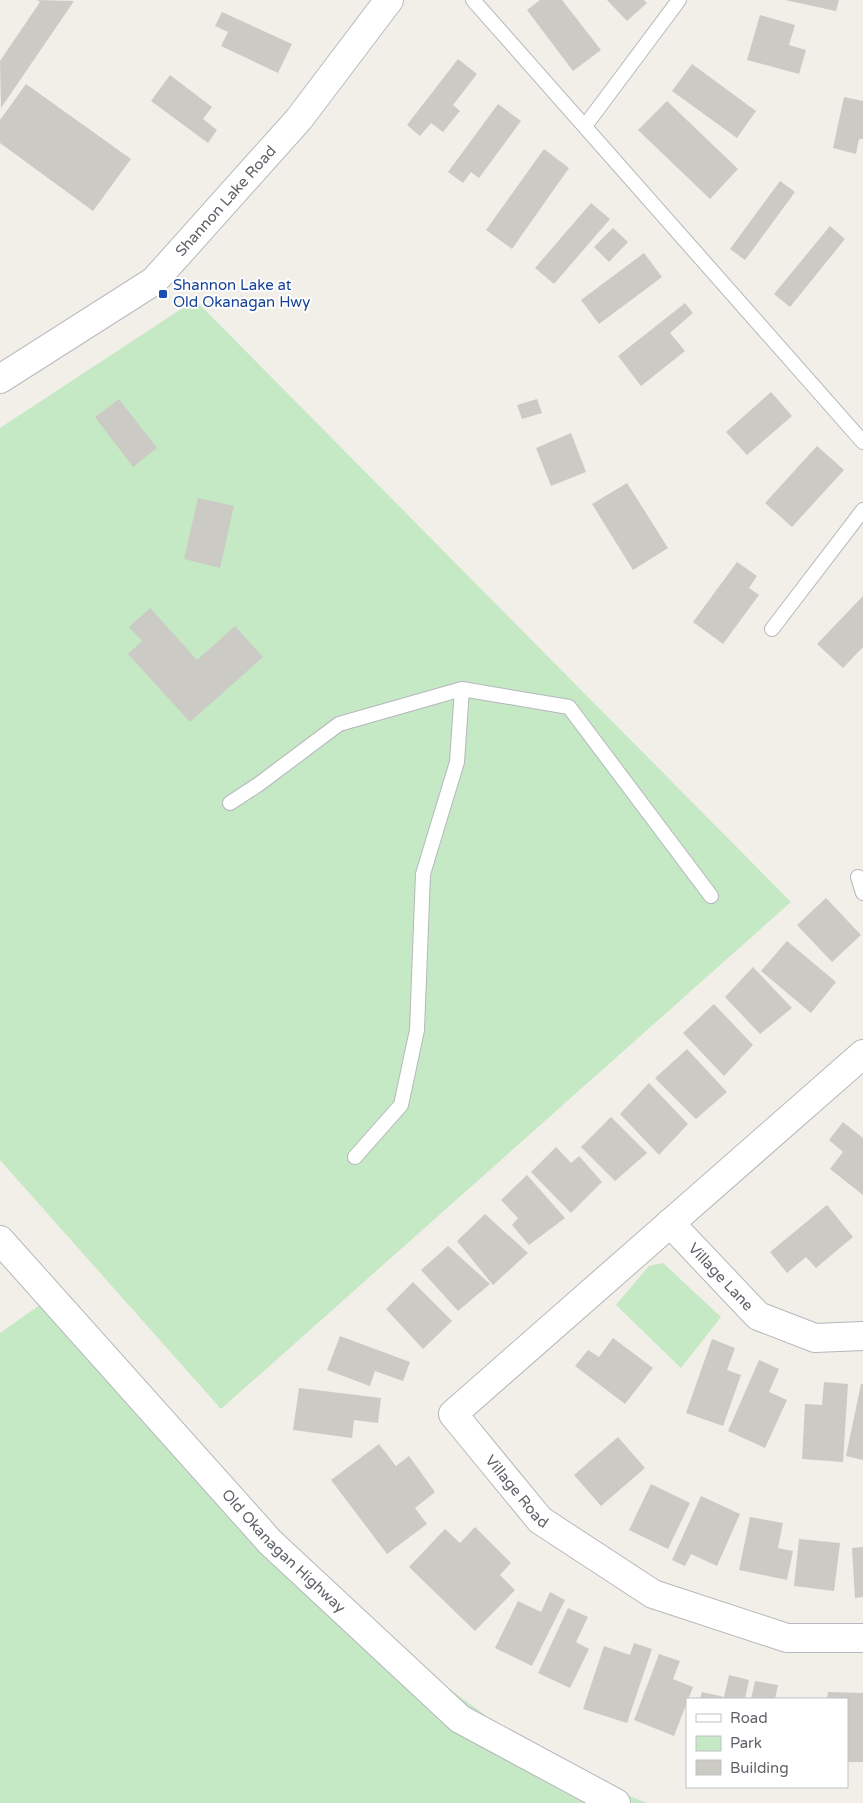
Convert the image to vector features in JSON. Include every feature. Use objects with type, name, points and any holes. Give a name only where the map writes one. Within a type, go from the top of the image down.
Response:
[{"type":"street","name":"Shannon Lake Road","points":[[0,379],[154,281],[299,119],[389,0]]},
{"type":"street","points":[[670,1223],[863,1054]]},
{"type":"street","name":"Village Lane","points":[[670,1223],[758,1316],[815,1338],[863,1336]]},
{"type":"street","name":"Village Road","points":[[670,1223],[453,1414],[540,1520],[653,1594],[787,1638],[863,1638]]},
{"type":"street","name":"Old Okanagan Highway","points":[[0,1240],[270,1542],[460,1719],[616,1803]]},
{"type":"lane","points":[[473,0],[863,442]]},
{"type":"lane","points":[[585,126],[679,0]]},
{"type":"lane","points":[[772,629],[863,510]]},
{"type":"lane","points":[[355,1157],[401,1105],[417,1030],[423,874],[457,762],[462,689]]},
{"type":"lane","points":[[230,803],[340,724],[462,689],[569,707],[711,896]]},
{"type":"lane","points":[[858,877],[863,893]]},
{"type":"green space","points":[[195,300],[791,902],[221,1409],[0,1160],[0,428]]},
{"type":"green space","points":[[663,1263],[721,1317],[681,1368],[616,1305],[649,1266]]},
{"type":"green space","points":[[51,1297],[379,1637],[554,1766],[647,1803],[0,1803],[0,1333]]},
{"type":"building","points":[[37,0],[74,1],[1,108],[0,61],[40,2]]},
{"type":"building","points":[[540,0],[562,0],[601,50],[573,71],[527,10]]},
{"type":"building","points":[[607,0],[644,0],[647,3],[627,21]]},
{"type":"building","points":[[785,0],[839,0],[836,11]]},
{"type":"building","points":[[222,12],[292,44],[278,73],[221,46],[228,32],[215,26]]},
{"type":"building","points":[[760,15],[795,25],[789,45],[806,50],[799,74],[747,60]]},
{"type":"building","points":[[458,59],[477,74],[453,105],[460,111],[443,132],[431,123],[420,136],[407,125]]},
{"type":"building","points":[[692,64],[756,111],[737,138],[672,91]]},
{"type":"building","points":[[170,75],[212,107],[203,119],[217,130],[208,143],[151,101]]},
{"type":"building","points":[[26,84],[131,159],[93,211],[0,143],[0,120]]},
{"type":"building","points":[[844,97],[863,101],[863,139],[859,139],[856,154],[833,148]]},
{"type":"building","points":[[667,101],[738,169],[710,199],[638,130]]},
{"type":"building","points":[[498,104],[521,121],[479,178],[471,172],[463,183],[448,172]]},
{"type":"building","points":[[544,149],[569,168],[512,249],[486,230]]},
{"type":"building","points":[[780,181],[795,192],[745,260],[730,249]]},
{"type":"building","points":[[591,203],[610,219],[554,284],[535,268]]},
{"type":"building","points":[[830,226],[845,239],[790,307],[774,294]]},
{"type":"building","points":[[613,228],[628,242],[609,262],[594,247]]},
{"type":"building","points":[[644,253],[662,277],[599,324],[581,300]]},
{"type":"building","points":[[685,303],[693,313],[670,333],[685,351],[641,386],[618,356]]},
{"type":"building","points":[[771,392],[792,416],[747,455],[726,432]]},
{"type":"building","points":[[119,399],[157,448],[133,467],[95,417]]},
{"type":"building","points":[[537,399],[542,413],[522,419],[517,405]]},
{"type":"building","points":[[571,433],[586,472],[551,486],[536,448]]},
{"type":"building","points":[[817,446],[844,470],[792,527],[765,503]]},
{"type":"building","points":[[627,483],[668,548],[633,570],[592,504]]},
{"type":"building","points":[[198,498],[234,506],[220,568],[184,559]]},
{"type":"building","points":[[737,562],[757,576],[749,588],[759,595],[723,644],[693,622]]},
{"type":"building","points":[[863,596],[863,647],[843,668],[817,644]]},
{"type":"building","points":[[150,608],[197,660],[235,626],[263,657],[190,722],[128,654],[142,641],[129,627]]},
{"type":"building","points":[[826,898],[861,935],[832,962],[797,925]]},
{"type":"building","points":[[787,941],[836,982],[811,1013],[761,971]]},
{"type":"building","points":[[753,967],[792,1008],[760,1034],[725,997]]},
{"type":"building","points":[[714,1004],[753,1045],[724,1076],[683,1033]]},
{"type":"building","points":[[687,1049],[727,1092],[696,1119],[655,1078]]},
{"type":"building","points":[[649,1083],[688,1124],[659,1155],[620,1114]]},
{"type":"building","points":[[611,1117],[647,1153],[615,1181],[581,1147]]},
{"type":"building","points":[[843,1122],[863,1138],[863,1195],[830,1169],[843,1152],[829,1140]]},
{"type":"building","points":[[556,1147],[571,1163],[579,1156],[602,1182],[571,1213],[531,1172]]},
{"type":"building","points":[[527,1175],[565,1218],[529,1245],[512,1225],[518,1218],[501,1200]]},
{"type":"building","points":[[827,1205],[853,1237],[816,1268],[806,1257],[787,1273],[770,1252]]},
{"type":"building","points":[[485,1214],[528,1253],[493,1285],[457,1241]]},
{"type":"building","points":[[448,1246],[490,1284],[458,1311],[421,1270]]},
{"type":"building","points":[[413,1282],[452,1321],[423,1349],[386,1309]]},
{"type":"building","points":[[340,1336],[410,1362],[403,1381],[375,1371],[370,1386],[327,1370]]},
{"type":"building","points":[[613,1338],[653,1368],[625,1404],[575,1366],[588,1350],[599,1357]]},
{"type":"building","points":[[712,1339],[735,1348],[727,1370],[741,1375],[723,1426],[686,1413]]},
{"type":"building","points":[[759,1360],[779,1369],[769,1392],[787,1400],[765,1448],[728,1431]]},
{"type":"building","points":[[824,1382],[848,1384],[843,1462],[802,1459],[805,1404],[822,1405]]},
{"type":"building","points":[[861,1384],[863,1384],[863,1460],[846,1456]]},
{"type":"building","points":[[299,1388],[381,1398],[378,1423],[354,1420],[352,1438],[293,1430]]},
{"type":"building","points":[[618,1437],[645,1468],[601,1506],[574,1475]]},
{"type":"building","points":[[379,1444],[396,1466],[409,1456],[435,1492],[415,1508],[427,1524],[387,1554],[331,1480]]},
{"type":"building","points":[[651,1484],[690,1503],[668,1549],[629,1530]]},
{"type":"building","points":[[701,1496],[740,1514],[717,1566],[691,1554],[685,1566],[672,1560]]},
{"type":"building","points":[[750,1517],[783,1523],[778,1548],[793,1551],[787,1580],[739,1570]]},
{"type":"building","points":[[475,1527],[511,1563],[500,1575],[515,1590],[475,1631],[409,1567],[445,1529],[460,1543]]},
{"type":"building","points":[[799,1539],[840,1543],[834,1591],[794,1586]]},
{"type":"building","points":[[863,1547],[863,1597],[855,1598],[852,1548]]},
{"type":"building","points":[[550,1592],[565,1600],[532,1666],[495,1648],[518,1601],[541,1612]]},
{"type":"building","points":[[568,1608],[588,1617],[576,1642],[589,1649],[570,1688],[538,1673]]},
{"type":"building","points":[[634,1643],[652,1649],[627,1723],[583,1709],[604,1646],[630,1655]]},
{"type":"building","points":[[659,1654],[680,1661],[673,1679],[693,1687],[689,1698],[686,1698],[686,1705],[674,1736],[634,1720]]},
{"type":"building","points":[[729,1675],[749,1680],[745,1698],[700,1698],[702,1692],[724,1697]]},
{"type":"building","points":[[755,1681],[778,1685],[775,1698],[751,1698]]},
{"type":"building","points":[[828,1692],[863,1693],[863,1762],[848,1762],[848,1698],[827,1698]]},
{"type":"place","name":"Shannon Lake at Old Okanagan Hwy","points":[[163,294]]}]
